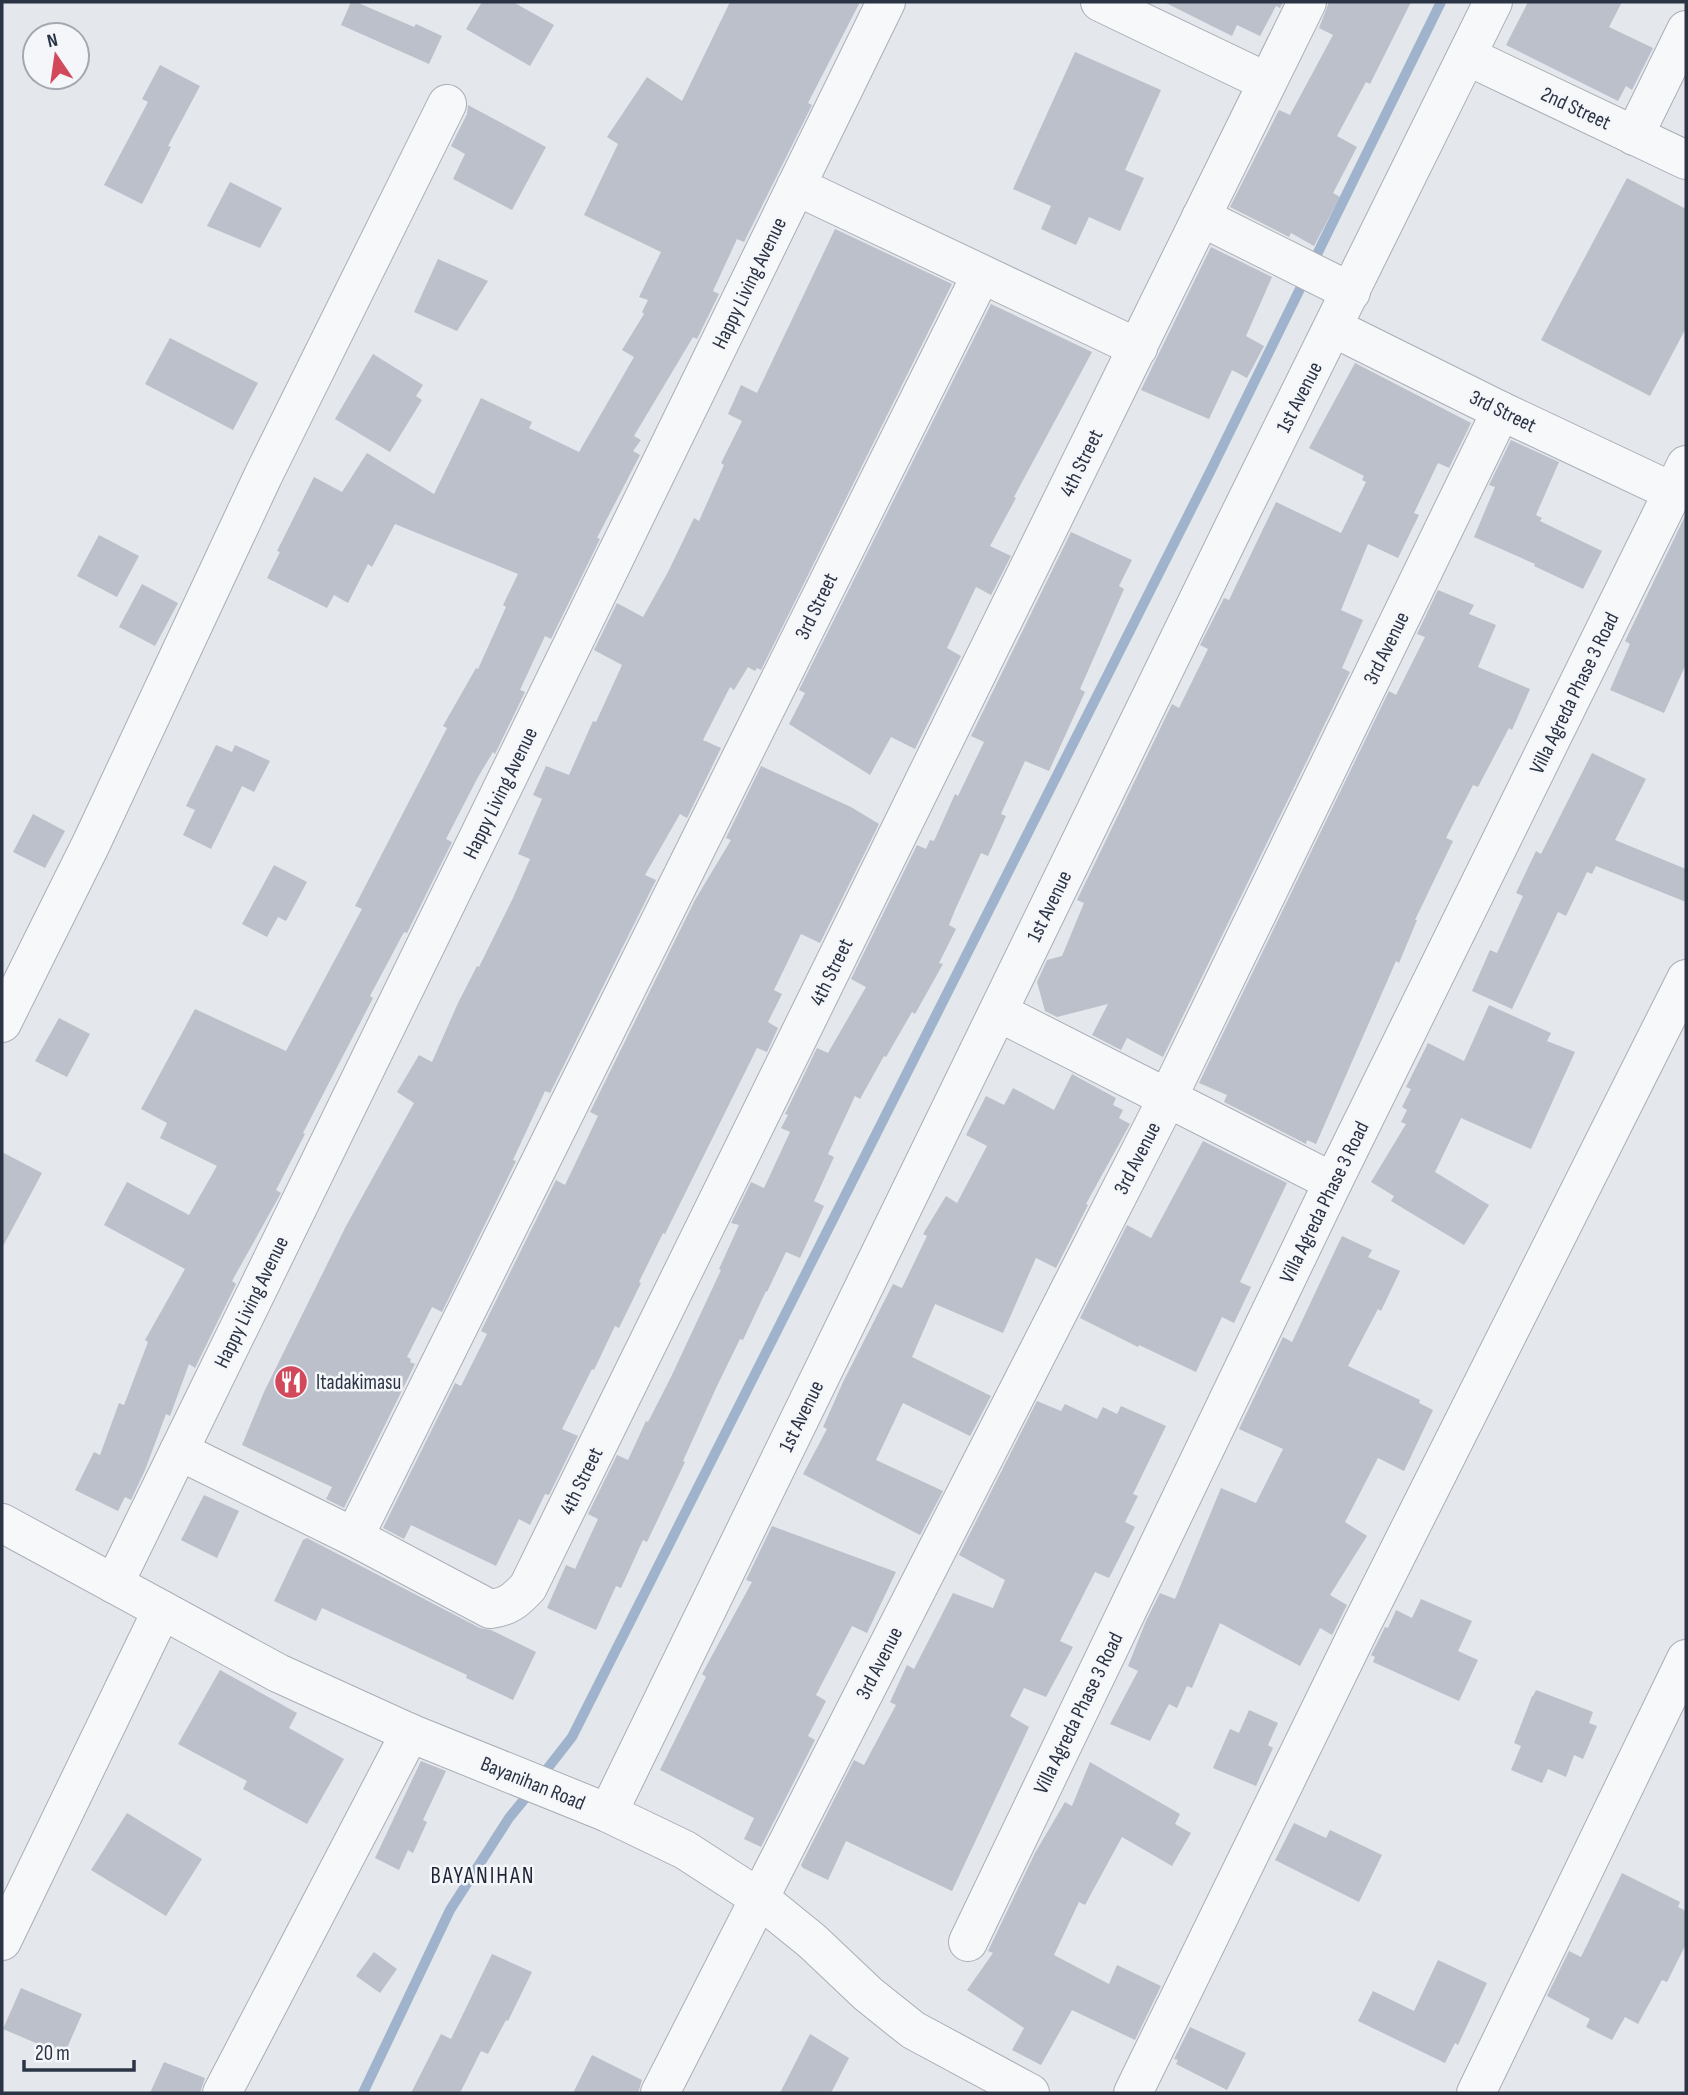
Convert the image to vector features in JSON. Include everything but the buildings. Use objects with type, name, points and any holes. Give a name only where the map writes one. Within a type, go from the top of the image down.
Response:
[{"type":"street","name":"Happy Living Avenue","points":[[114,1584],[886,2]]},
{"type":"street","points":[[1103,2],[1267,82]]},
{"type":"street","name":"4th Street","points":[[179,1451],[354,1537],[490,1609],[506,1607],[528,1587],[1307,2]]},
{"type":"street","name":"1st Avenue","points":[[608,1813],[1234,527],[1334,328],[1321,278],[1466,57],[1493,2]]},
{"type":"street","points":[[1634,135],[1686,30]]},
{"type":"street","name":"2nd Street","points":[[1466,57],[1686,160]]},
{"type":"street","points":[[2,1023],[91,844],[263,476],[447,104]]},
{"type":"street","points":[[796,186],[1138,348]]},
{"type":"street","points":[[1201,217],[1321,278]]},
{"type":"street","name":"3rd Street","points":[[354,1537],[981,275]]},
{"type":"street","name":"3rd Street","points":[[1334,328],[1501,411],[1680,478]]},
{"type":"street","name":"3rd Avenue","points":[[660,2093],[1168,1097],[1501,411]]},
{"type":"street","name":"Villa Agreda Phase 3 Road","points":[[968,1942],[1332,1182],[1680,478]]},
{"type":"street","points":[[1133,2093],[1360,1628],[1686,979]]},
{"type":"street","points":[[998,1012],[1332,1182]]},
{"type":"street","name":"Bayanihan Road","points":[[2,1523],[278,1673],[410,1733],[608,1813],[685,1850],[758,1898],[812,1941],[868,1994],[913,2030],[1030,2093]]},
{"type":"street","points":[[2,1941],[162,1610]]},
{"type":"street","points":[[1476,2093],[1686,1659]]},
{"type":"street","points":[[222,2093],[410,1733]]},
{"type":"waterway","points":[[540,1778],[572,1737],[1210,472],[1441,2]]},
{"type":"waterway","points":[[363,2093],[450,1910],[509,1818],[531,1791]]},
{"type":"place","name":"Itadakimasu","points":[[291,1382]]},
{"type":"district","name":"BAYANIHAN","points":[[483,1875]]}]
